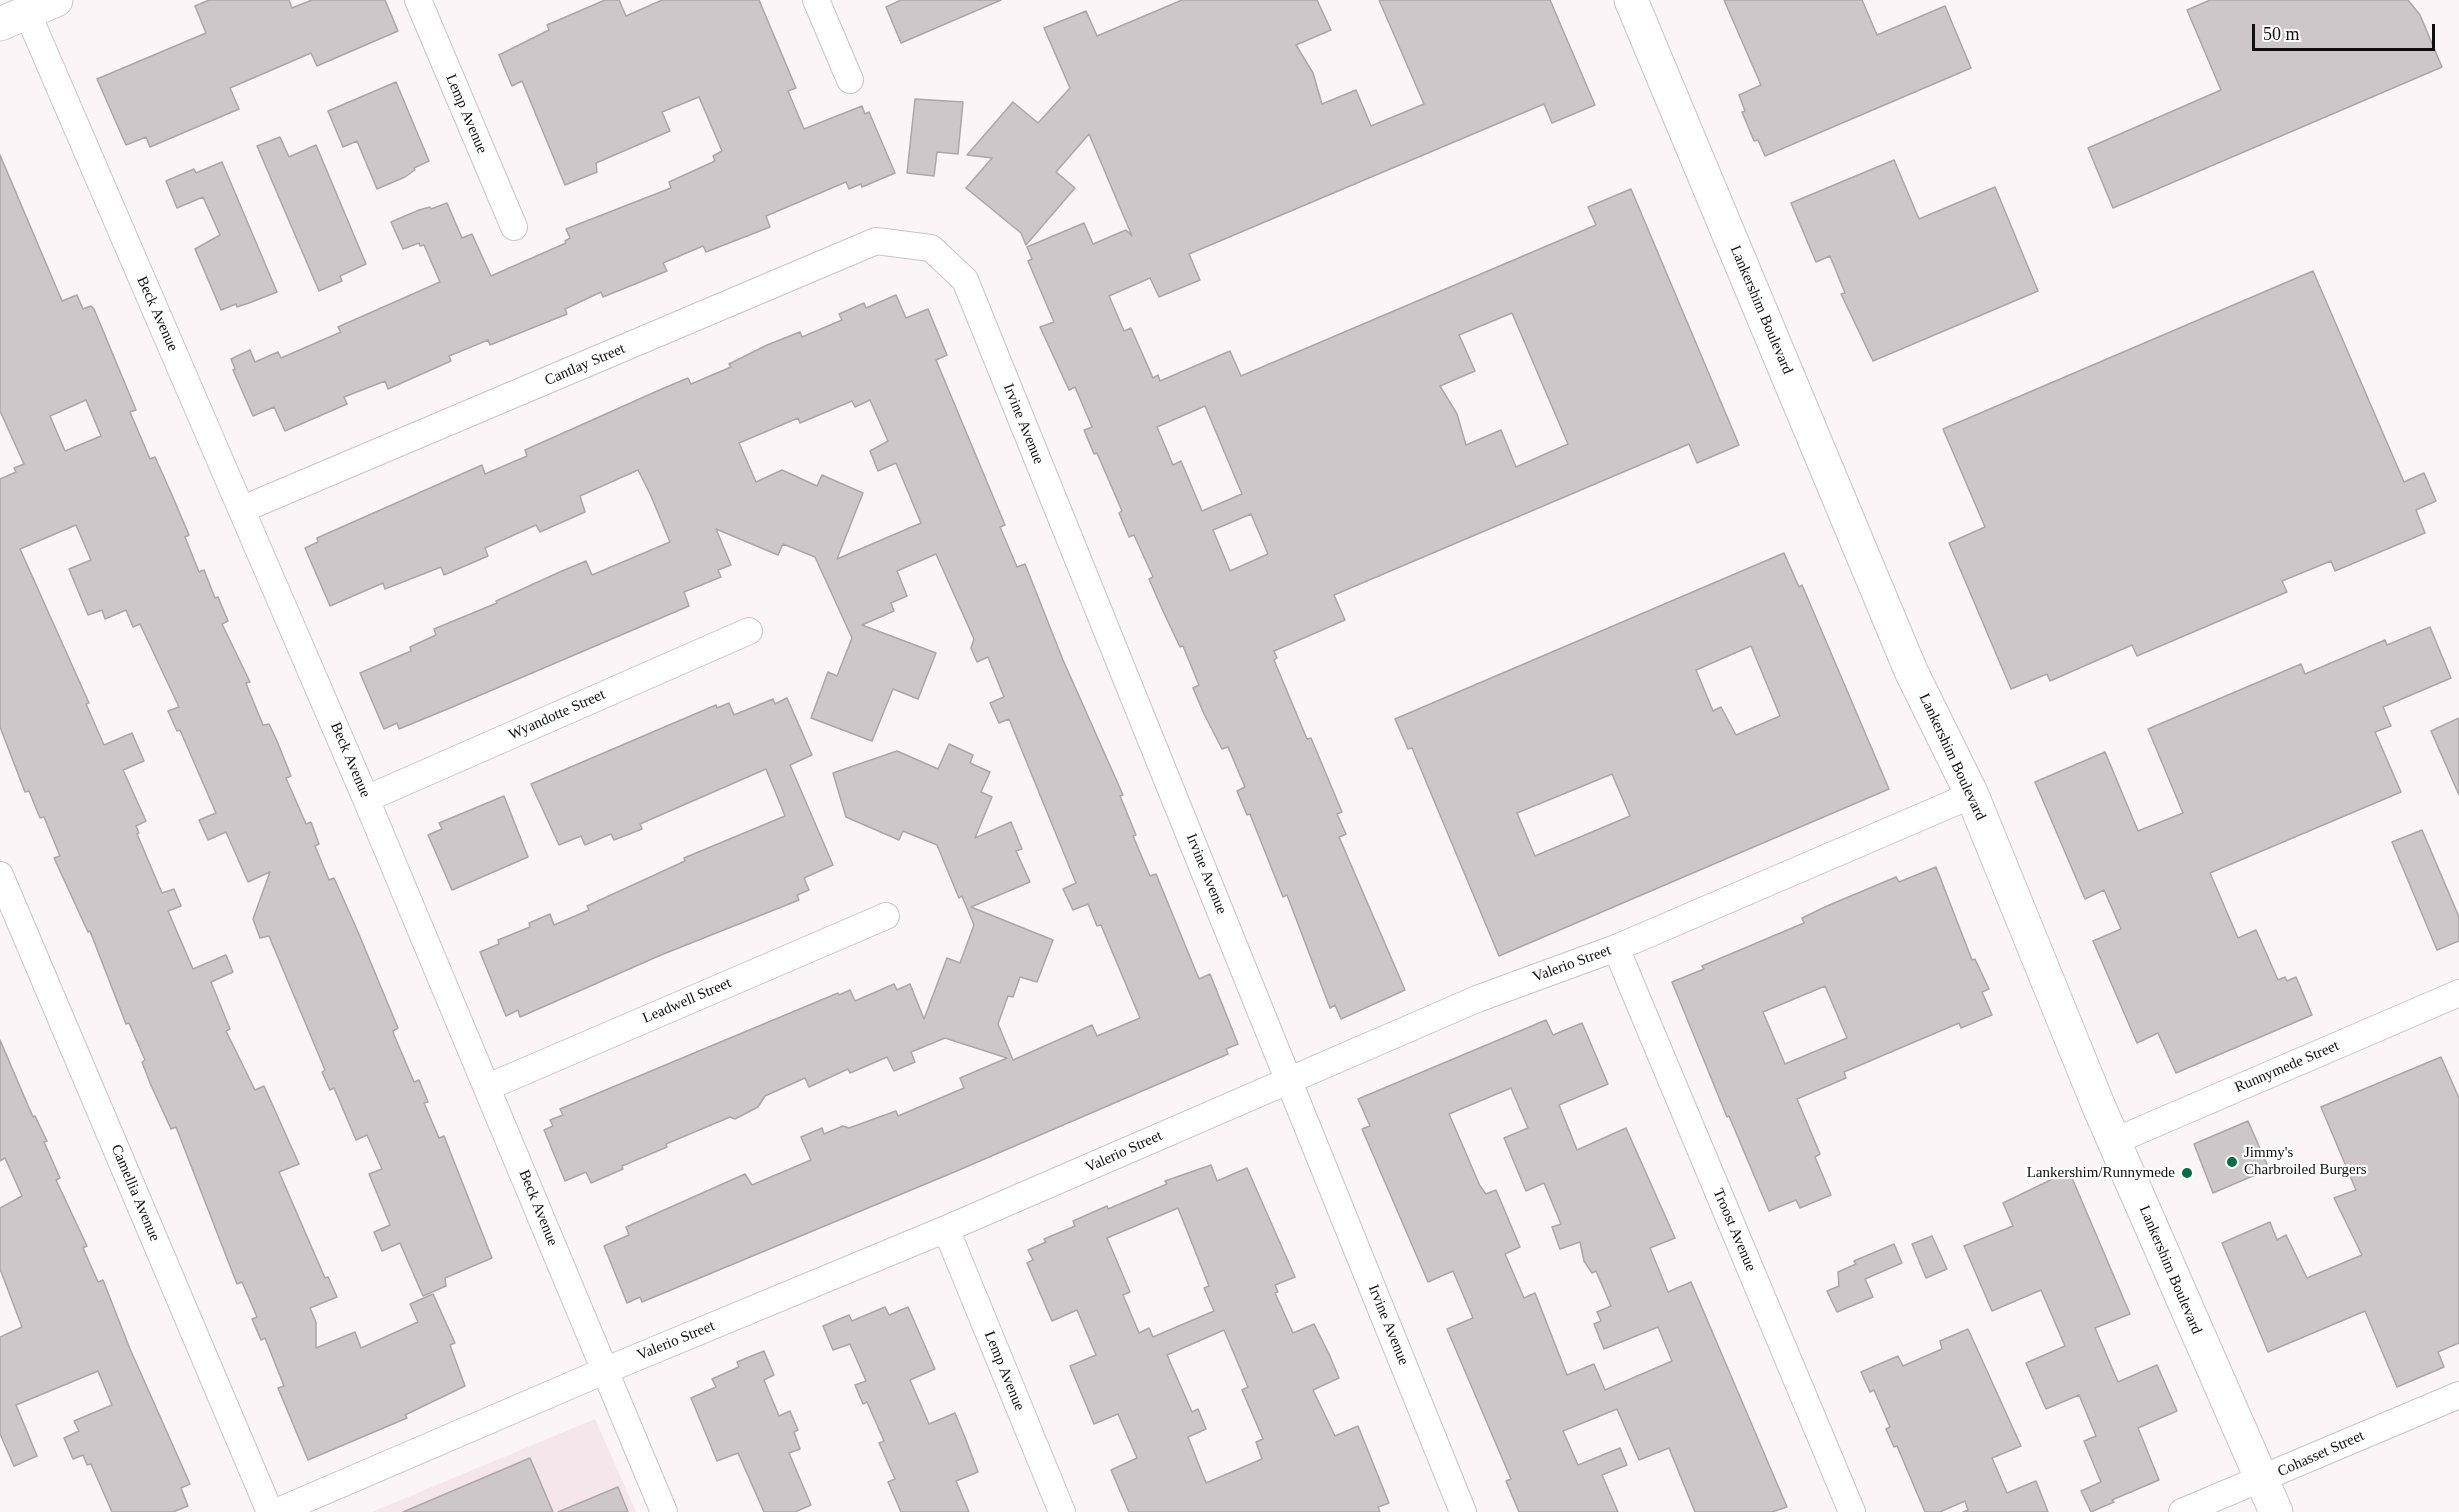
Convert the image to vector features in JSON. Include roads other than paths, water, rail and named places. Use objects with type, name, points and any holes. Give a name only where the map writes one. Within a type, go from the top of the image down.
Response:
[{"type":"main road","name":"Lankershim Boulevard","points":[[1631,0],[1911,671],[1972,795],[2037,958],[2276,1512]]},
{"type":"street","name":"Lemp Avenue","points":[[418,0],[513,227]]},
{"type":"street","points":[[816,0],[850,80]]},
{"type":"street","name":"Beck Avenue","points":[[28,12],[128,250],[243,509],[366,799],[664,1512]]},
{"type":"street","name":"Cantlay Street","points":[[243,509],[876,241],[931,248]]},
{"type":"street","name":"Irvine Avenue","points":[[931,248],[964,280],[1463,1512]]},
{"type":"street","name":"Wyandotte Street","points":[[366,799],[748,631]]},
{"type":"street","name":"Valerio Street","points":[[276,1512],[604,1371],[946,1229],[1478,999],[1616,948],[1972,795]]},
{"type":"street","name":"Camellia Avenue","points":[[0,875],[270,1512]]},
{"type":"street","name":"Leadwell Street","points":[[488,1087],[886,916]]},
{"type":"street","name":"Troost Avenue","points":[[1616,948],[1852,1512]]},
{"type":"street","name":"Runnymede Street","points":[[2115,1141],[2459,993]]},
{"type":"street","name":"Lemp Avenue","points":[[946,1229],[1062,1512]]},
{"type":"street","name":"Cohasset Street","points":[[2182,1512],[2263,1480],[2459,1395]]},
{"type":"place","name":"Jimmy's Charbroiled Burgers","points":[[2232,1162]]},
{"type":"place","name":"Lankershim/Runnymede","points":[[2187,1173]]}]
